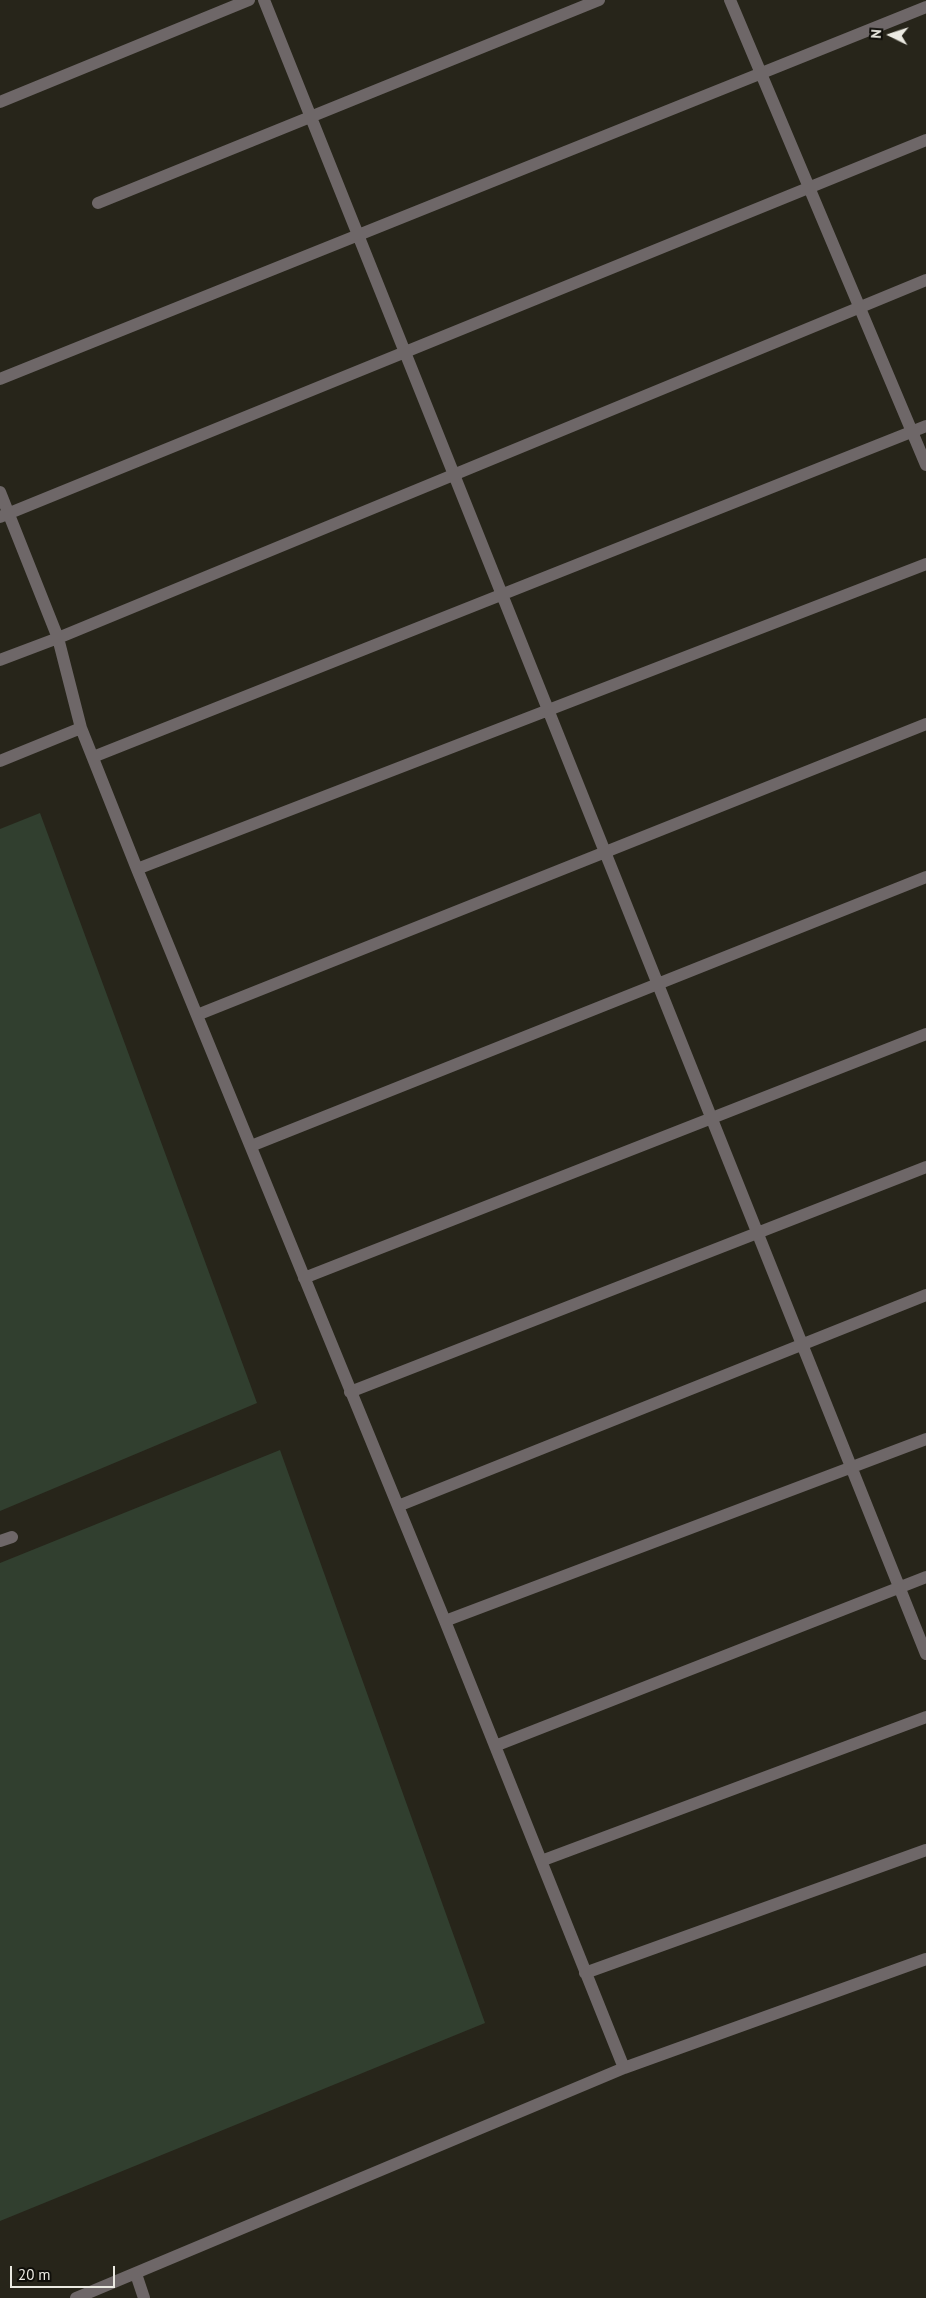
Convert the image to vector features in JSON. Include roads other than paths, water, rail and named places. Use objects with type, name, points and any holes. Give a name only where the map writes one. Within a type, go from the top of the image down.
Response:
[{"type":"street","points":[[0,102],[249,0]]},
{"type":"street","points":[[264,0],[926,1654]]},
{"type":"street","points":[[98,203],[599,0]]},
{"type":"street","points":[[730,0],[926,465]]},
{"type":"street","points":[[0,379],[926,7]]},
{"type":"street","points":[[4,515],[926,140]]},
{"type":"street","points":[[0,660],[58,638],[926,280]]},
{"type":"street","points":[[93,757],[926,426]]},
{"type":"street","points":[[0,492],[4,515],[58,638],[81,728],[350,1392],[445,1621],[624,2068]]},
{"type":"street","points":[[137,869],[926,564]]},
{"type":"street","points":[[197,1015],[926,724]]},
{"type":"street","points":[[0,761],[81,728]]},
{"type":"street","points":[[251,1146],[926,877]]},
{"type":"street","points":[[304,1278],[926,1034]]},
{"type":"street","points":[[350,1392],[926,1167]]},
{"type":"street","points":[[398,1506],[926,1295]]},
{"type":"street","points":[[445,1621],[926,1439]]},
{"type":"street","points":[[495,1746],[926,1577]]},
{"type":"street","points":[[541,1861],[926,1717]]},
{"type":"street","points":[[585,1973],[926,1850]]},
{"type":"street","points":[[76,2298],[624,2068],[926,1958]]},
{"type":"street","points":[[136,2274],[144,2298]]}]
